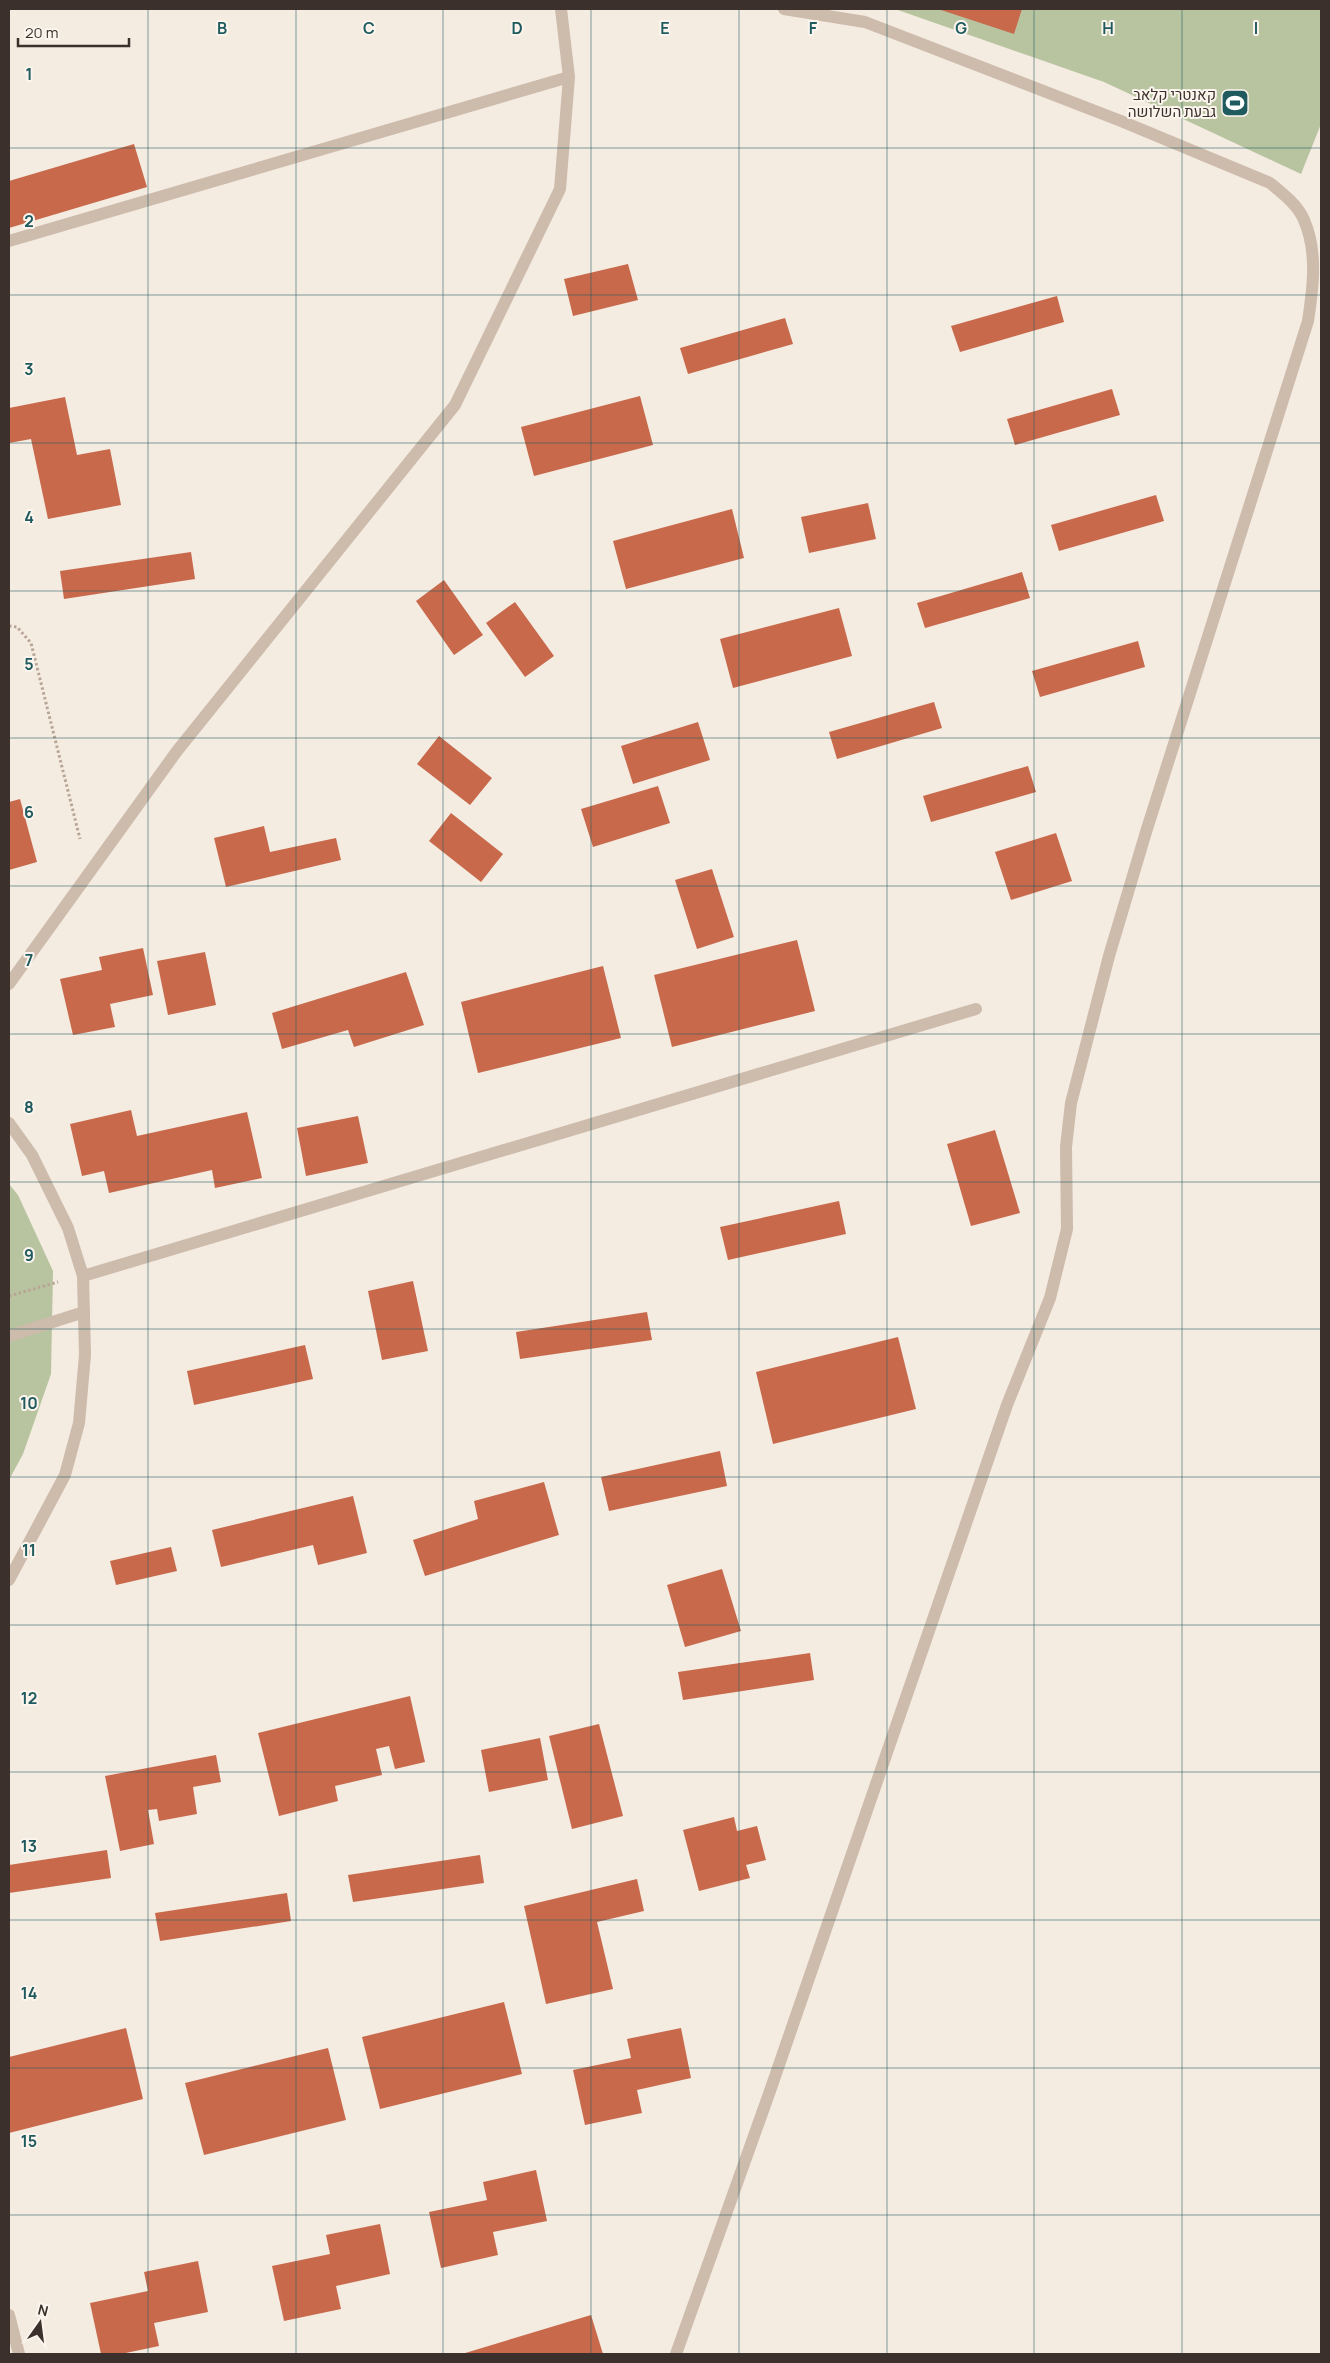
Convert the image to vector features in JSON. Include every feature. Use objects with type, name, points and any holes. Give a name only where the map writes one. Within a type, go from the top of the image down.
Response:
[{"type":"street","points":[[9,984],[177,751],[455,404],[560,189],[569,77],[561,9]]},
{"type":"street","points":[[676,2354],[780,2062],[1008,1405],[1050,1298],[1067,1229],[1066,1147],[1071,1102],[1109,956],[1146,832],[1308,320],[1313,290],[1313,253],[1304,220],[1289,200],[1270,183],[1111,117],[865,22],[784,9]]},
{"type":"street","points":[[9,241],[569,77]]},
{"type":"street","points":[[83,1276],[976,1009]]},
{"type":"street","points":[[9,1123],[32,1154],[68,1228],[83,1276],[86,1355],[79,1423],[65,1475],[9,1580]]},
{"type":"street","points":[[9,1336],[84,1312]]},
{"type":"street","points":[[9,2315],[19,2354]]},
{"type":"path","points":[[9,626],[17,627],[31,643],[89,873]]},
{"type":"path","points":[[9,1296],[83,1276]]},
{"type":"green space","name":"קאנטרי קלאב גבעת השלושה","points":[[895,9],[1321,9],[1321,124],[1301,174],[1104,82]]},
{"type":"green space","points":[[9,1184],[18,1195],[53,1271],[51,1374],[23,1454],[9,1480]]},
{"type":"building","points":[[938,9],[1022,9],[1014,34]]},
{"type":"building","points":[[134,144],[147,187],[9,228],[9,181]]},
{"type":"building","points":[[628,264],[638,300],[573,316],[564,279]]},
{"type":"building","points":[[1057,296],[1064,322],[960,352],[951,326]]},
{"type":"building","points":[[785,318],[793,344],[688,374],[680,348]]},
{"type":"building","points":[[1112,389],[1120,415],[1015,445],[1007,419]]},
{"type":"building","points":[[640,396],[653,445],[534,476],[521,427]]},
{"type":"building","points":[[65,397],[77,455],[110,449],[121,505],[48,519],[31,439],[9,443],[9,408]]},
{"type":"building","points":[[1156,495],[1164,521],[1059,551],[1051,525]]},
{"type":"building","points":[[868,503],[876,539],[809,553],[801,517]]},
{"type":"building","points":[[732,509],[744,558],[626,589],[613,541]]},
{"type":"building","points":[[191,552],[195,579],[64,599],[60,571]]},
{"type":"building","points":[[1022,572],[1030,598],[925,628],[917,603]]},
{"type":"building","points":[[444,580],[483,635],[454,655],[416,601]]},
{"type":"building","points":[[515,602],[554,656],[525,677],[486,623]]},
{"type":"building","points":[[839,608],[852,656],[733,688],[720,639]]},
{"type":"building","points":[[1138,641],[1145,667],[1040,697],[1032,671]]},
{"type":"building","points":[[934,702],[942,728],[837,759],[829,732]]},
{"type":"building","points":[[698,722],[710,760],[633,784],[621,746]]},
{"type":"building","points":[[439,736],[492,778],[470,805],[417,764]]},
{"type":"building","points":[[1028,766],[1036,792],[931,822],[923,796]]},
{"type":"building","points":[[658,786],[670,823],[593,847],[581,809]]},
{"type":"building","points":[[20,799],[37,862],[9,870],[9,802]]},
{"type":"building","points":[[451,813],[503,854],[481,882],[429,841]]},
{"type":"building","points":[[264,826],[270,852],[336,838],[341,860],[226,887],[214,838]]},
{"type":"building","points":[[1056,833],[1072,881],[1011,900],[995,852]]},
{"type":"building","points":[[712,869],[734,937],[697,949],[675,880]]},
{"type":"building","points":[[797,940],[815,1011],[672,1047],[654,975]]},
{"type":"building","points":[[143,948],[153,995],[110,1004],[115,1027],[73,1035],[60,979],[102,970],[99,957]]},
{"type":"building","points":[[205,952],[216,1005],[168,1015],[157,961]]},
{"type":"building","points":[[603,966],[621,1038],[478,1073],[461,1002]]},
{"type":"building","points":[[406,972],[424,1025],[354,1047],[348,1030],[282,1049],[272,1013]]},
{"type":"building","points":[[131,1110],[137,1136],[247,1112],[262,1178],[215,1188],[212,1170],[109,1193],[104,1171],[82,1176],[70,1124]]},
{"type":"building","points":[[358,1116],[368,1163],[306,1176],[297,1128]]},
{"type":"building","points":[[995,1130],[1020,1213],[971,1226],[947,1144]]},
{"type":"building","points":[[839,1201],[846,1234],[728,1260],[720,1227]]},
{"type":"building","points":[[413,1281],[428,1351],[382,1360],[368,1291]]},
{"type":"building","points":[[647,1312],[652,1340],[520,1359],[516,1332]]},
{"type":"building","points":[[898,1337],[916,1409],[773,1444],[756,1372]]},
{"type":"building","points":[[305,1345],[313,1379],[194,1405],[187,1371]]},
{"type":"building","points":[[720,1451],[727,1486],[609,1511],[601,1477]]},
{"type":"building","points":[[544,1482],[559,1535],[425,1576],[413,1540],[478,1519],[474,1501]]},
{"type":"building","points":[[353,1496],[367,1553],[318,1565],[313,1545],[221,1567],[212,1530]]},
{"type":"building","points":[[171,1547],[177,1571],[116,1585],[110,1561]]},
{"type":"building","points":[[722,1569],[741,1631],[685,1647],[667,1585]]},
{"type":"building","points":[[810,1653],[814,1680],[683,1700],[678,1672]]},
{"type":"building","points":[[410,1696],[425,1762],[395,1769],[389,1746],[376,1749],[382,1775],[335,1786],[338,1801],[279,1816],[258,1733]]},
{"type":"building","points":[[599,1724],[623,1816],[572,1829],[549,1736]]},
{"type":"building","points":[[540,1738],[548,1780],[489,1792],[481,1750]]},
{"type":"building","points":[[216,1755],[221,1782],[193,1787],[197,1814],[159,1821],[157,1809],[148,1810],[154,1844],[120,1851],[105,1776]]},
{"type":"building","points":[[734,1817],[737,1831],[757,1826],[766,1860],[746,1865],[750,1878],[699,1891],[683,1830]]},
{"type":"building","points":[[107,1850],[111,1878],[9,1893],[9,1865]]},
{"type":"building","points":[[480,1855],[484,1883],[353,1902],[348,1875]]},
{"type":"building","points":[[637,1879],[644,1911],[597,1922],[613,1989],[546,2004],[524,1906]]},
{"type":"building","points":[[287,1893],[291,1921],[160,1941],[155,1913]]},
{"type":"building","points":[[504,2002],[522,2074],[380,2109],[362,2037]]},
{"type":"building","points":[[126,2028],[143,2099],[9,2133],[9,2057]]},
{"type":"building","points":[[681,2028],[691,2078],[637,2090],[642,2113],[585,2125],[573,2070],[631,2058],[627,2039]]},
{"type":"building","points":[[328,2048],[346,2120],[204,2155],[185,2083]]},
{"type":"building","points":[[536,2170],[547,2221],[493,2232],[498,2255],[441,2268],[429,2212],[487,2200],[483,2182]]},
{"type":"building","points":[[380,2224],[390,2274],[336,2286],[341,2309],[284,2321],[272,2266],[330,2254],[326,2235]]},
{"type":"building","points":[[198,2261],[208,2312],[154,2323],[159,2346],[121,2354],[101,2354],[90,2303],[148,2291],[144,2272]]},
{"type":"building","points":[[591,2315],[603,2354],[462,2354]]},
{"type":"place","name":"קאנטרי קלאב גבעת השלושה","points":[[1235,103]]}]
